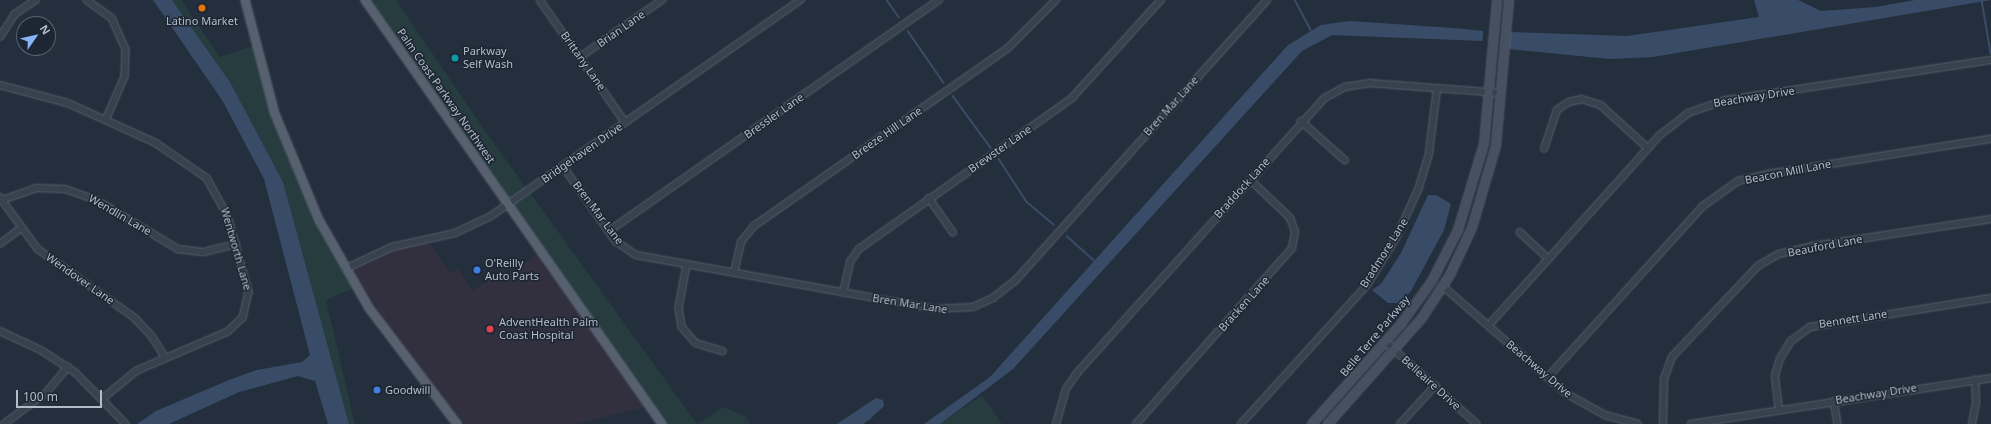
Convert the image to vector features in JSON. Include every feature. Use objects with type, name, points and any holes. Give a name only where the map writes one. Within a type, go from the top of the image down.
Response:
[{"type":"main road","points":[[245,0],[285,141],[310,201],[345,269],[389,337],[457,424]]},
{"type":"main road","name":"Palm Coast Parkway Northwest","points":[[365,0],[662,424]]},
{"type":"main road","name":"Belle Terre Parkway","points":[[1312,424],[1386,342],[1425,293],[1458,230],[1481,158],[1489,92],[1496,0]]},
{"type":"main road","name":"Belle Terre Parkway","points":[[1328,424],[1395,350],[1443,286],[1468,238],[1483,199],[1496,146],[1502,93],[1509,0]]},
{"type":"street","points":[[0,37],[15,14],[36,0]]},
{"type":"street","points":[[87,0],[112,18],[126,49],[125,77],[107,118]]},
{"type":"street","name":"Brittany Lane","points":[[540,0],[625,122]]},
{"type":"street","name":"Brian Lane","points":[[580,57],[662,0]]},
{"type":"street","name":"Bridgehaven Drive","points":[[345,269],[392,247],[461,231],[508,205],[801,0]]},
{"type":"street","name":"Bressler Lane","points":[[609,231],[939,0]]},
{"type":"street","name":"Breeze Hill Lane","points":[[734,273],[740,242],[754,226],[1008,48],[1056,0]]},
{"type":"street","name":"Brewster Lane","points":[[843,293],[848,267],[856,252],[929,198],[1072,98],[1161,0]]},
{"type":"street","name":"Bren Mar Lane","points":[[563,166],[621,246],[636,255],[843,293],[950,310],[974,307],[999,295],[1266,0]]},
{"type":"street","name":"Beachway Drive","points":[[1489,325],[1648,148],[1676,120],[1714,102],[1991,60]]},
{"type":"street","name":"Braddock Lane","points":[[1056,424],[1066,389],[1077,373],[1301,121],[1325,98],[1350,85],[1375,83],[1502,93]]},
{"type":"street","name":"Wentworth Lane","points":[[0,85],[34,92],[107,118],[156,143],[202,173],[222,202],[236,244],[249,292],[244,318],[228,332],[165,357],[133,374],[104,398]]},
{"type":"street","name":"Bradmore Lane","points":[[1241,424],[1366,284],[1396,238],[1418,190],[1429,153],[1437,89]]},
{"type":"street","points":[[1544,149],[1556,112],[1579,99],[1601,105],[1648,148]]},
{"type":"street","points":[[1301,121],[1345,160]]},
{"type":"street","name":"Beacon Mill Lane","points":[[1547,378],[1703,206],[1738,181],[1773,172],[1991,139]]},
{"type":"street","name":"Bracken Lane","points":[[1136,424],[1292,248],[1295,232],[1290,218],[1250,180]]},
{"type":"street","name":"Wendlin Lane","points":[[1,198],[36,188],[65,189],[97,200],[178,249],[204,252],[236,244]]},
{"type":"street","name":"Wendover Lane","points":[[1,198],[20,229],[53,262],[142,325],[165,357]]},
{"type":"street","points":[[929,198],[953,232]]},
{"type":"street","name":"Beauford Lane","points":[[1663,424],[1664,380],[1672,357],[1758,266],[1779,254],[1813,246],[1991,218]]},
{"type":"street","points":[[0,244],[20,229]]},
{"type":"street","points":[[1520,232],[1548,258]]},
{"type":"street","points":[[686,265],[679,308],[682,326],[696,343],[723,352]]},
{"type":"street","name":"Beachway Drive","points":[[1443,286],[1489,325],[1547,378],[1587,407],[1638,424]]},
{"type":"street","name":"Bennett Lane","points":[[1779,410],[1776,376],[1780,360],[1791,341],[1810,327],[1991,298]]},
{"type":"street","points":[[0,331],[41,350],[68,367],[104,398],[125,424]]},
{"type":"street","name":"Belleaire Drive","points":[[1386,342],[1477,424]]},
{"type":"street","points":[[3,422],[46,393],[68,367]]},
{"type":"street","name":"Beachway Drive","points":[[1691,424],[1716,422],[1834,401],[1991,378]]},
{"type":"street","points":[[1972,424],[1975,380]]},
{"type":"street","points":[[1400,424],[1434,386]]},
{"type":"street","points":[[1834,401],[1838,424]]},
{"type":"shaded area","name":"AdventHealth Palm Coast Hospital","points":[[425,237],[451,274],[458,269],[473,291],[503,269],[508,275],[538,253],[644,407],[576,424],[465,424],[397,341],[367,297],[350,262],[385,246]]},
{"type":"green space","points":[[172,0],[181,0],[220,57],[253,46],[286,153],[321,232],[353,288],[326,300],[355,424],[349,424],[283,182],[230,82]]},
{"type":"green space","points":[[369,0],[396,0],[481,125],[697,424],[666,424]]},
{"type":"green space","points":[[982,395],[1002,424],[940,424]]},
{"type":"green space","points":[[723,407],[745,416],[750,424],[698,424]]},
{"type":"water","points":[[153,0],[172,0],[230,82],[283,182],[349,424],[328,424],[315,381],[298,376],[239,392],[169,424],[137,424],[156,411],[229,380],[257,370],[302,362],[310,355],[264,179],[222,100]]},
{"type":"water","points":[[1754,0],[1798,0],[1821,11],[1876,7],[1915,0],[1991,0],[1653,57],[1610,59],[1508,49],[1509,32],[1627,36],[1759,17]]},
{"type":"water","points":[[1349,21],[1483,31],[1483,37],[1482,41],[1332,35],[1302,51],[1013,369],[940,424],[924,424],[990,377],[1288,45],[1321,25]]},
{"type":"water","points":[[1428,195],[1436,195],[1451,204],[1444,230],[1411,291],[1399,303],[1388,303],[1372,290],[1381,284],[1401,253]]},
{"type":"water","points":[[876,398],[883,400],[884,406],[863,424],[837,424]]},
{"type":"waterway","points":[[887,0],[899,17]]},
{"type":"waterway","points":[[1295,0],[1311,30]]},
{"type":"waterway","points":[[1982,0],[1991,53]]},
{"type":"waterway","points":[[908,31],[944,83]]},
{"type":"waterway","points":[[953,96],[991,148]]},
{"type":"waterway","points":[[999,159],[1027,202],[1054,225]]},
{"type":"waterway","points":[[1067,236],[1094,260]]},
{"type":"place","name":"Latino Market","points":[[202,8]]},
{"type":"place","name":"Parkway Self Wash","points":[[455,58]]},
{"type":"place","name":"O'Reilly Auto Parts","points":[[477,270]]},
{"type":"place","name":"AdventHealth Palm Coast Hospital","points":[[490,329]]},
{"type":"place","name":"Goodwill","points":[[377,390]]}]
